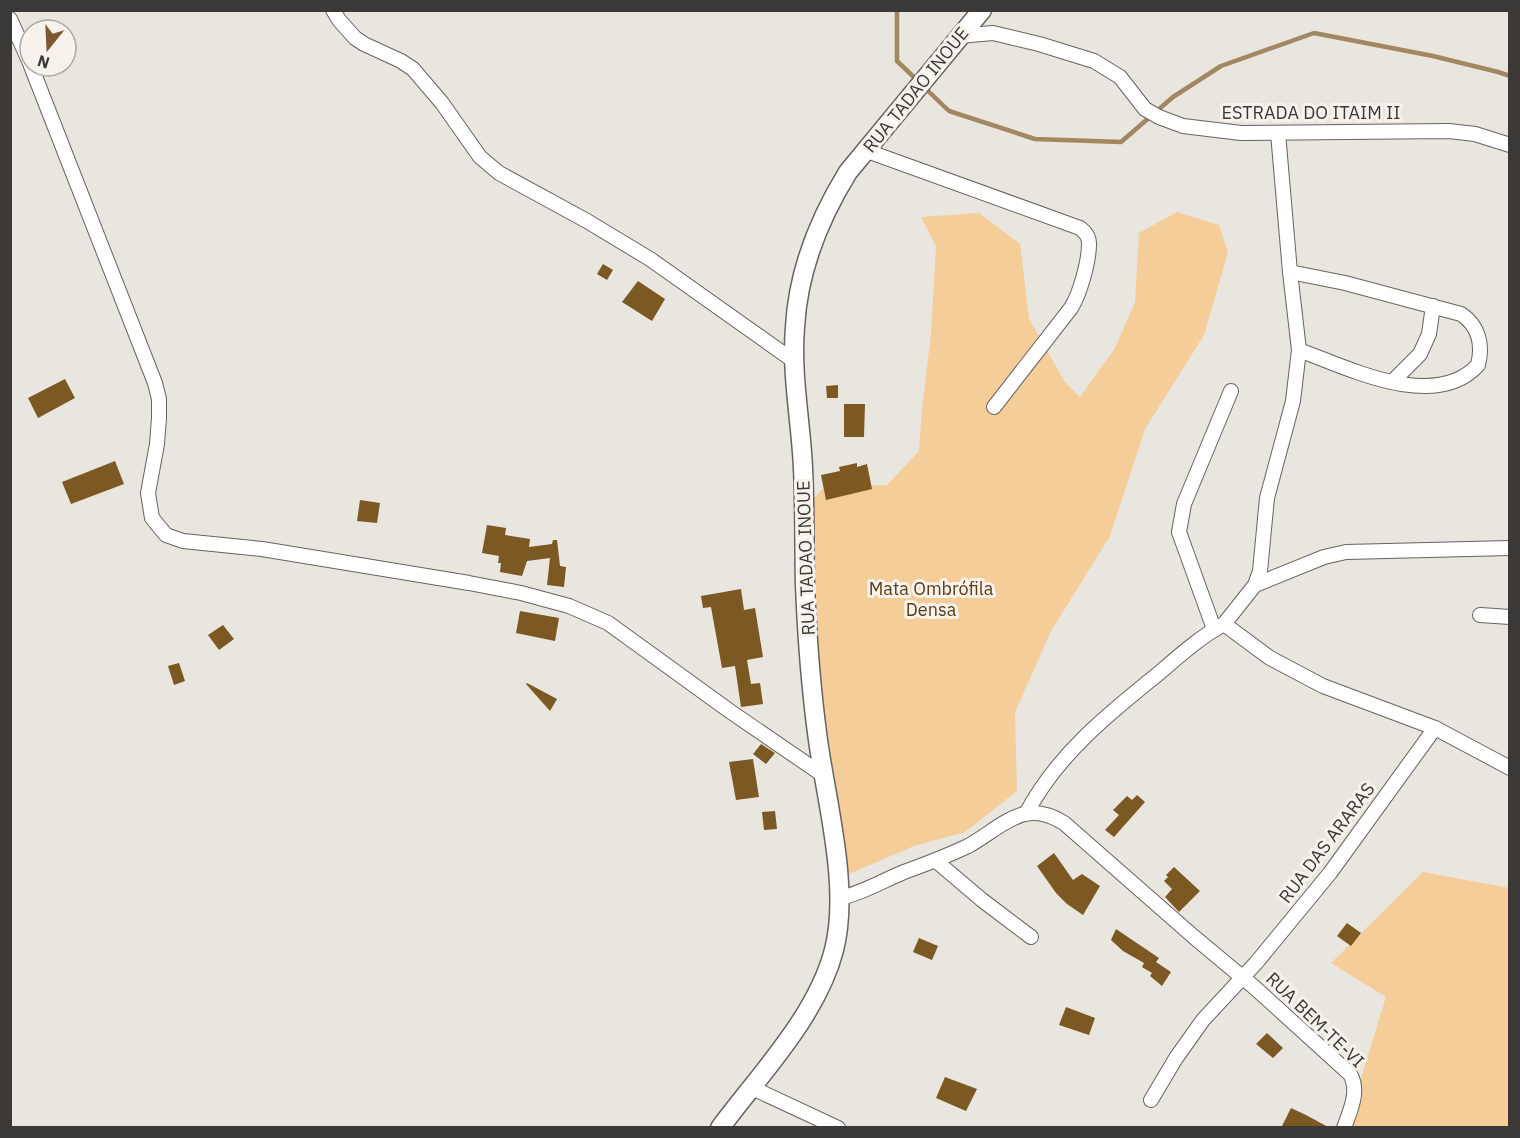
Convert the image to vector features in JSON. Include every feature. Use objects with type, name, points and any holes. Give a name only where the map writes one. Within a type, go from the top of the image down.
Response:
[{"type":"street","points":[[333,10],[355,38],[413,69],[442,103],[474,149],[499,173],[587,221],[650,259],[794,361]]},
{"type":"street","name":"RUA TADAO INOUE","points":[[720,1128],[809,1010],[826,975],[838,932],[840,898],[823,775],[808,636],[803,468],[794,361],[795,327],[802,275],[819,225],[848,172],[982,10]]},
{"type":"street","points":[[10,19],[18,36]]},
{"type":"street","name":"ESTRADA DO ITAIM II","points":[[959,36],[993,33],[1040,44],[1094,62],[1120,77],[1145,109],[1183,126],[1241,133],[1449,131],[1475,134],[1509,145]]},
{"type":"street","points":[[36,78],[155,383],[159,399],[159,418],[157,444],[147,493],[152,518],[166,535],[183,541],[296,555],[469,583],[521,593],[569,606],[608,623],[823,775]]},
{"type":"street","points":[[1256,585],[1260,570],[1267,498],[1293,401],[1299,350],[1278,133]]},
{"type":"street","points":[[867,151],[1080,228],[1087,233],[1090,242],[1078,296],[994,407]]},
{"type":"street","points":[[1290,272],[1345,283],[1461,314],[1470,320],[1480,343],[1478,365],[1462,379],[1440,385],[1418,386],[1392,382],[1299,350]]},
{"type":"street","points":[[1392,382],[1420,354],[1429,334],[1433,306]]},
{"type":"street","points":[[1231,391],[1184,504],[1179,532],[1219,626],[1270,658],[1323,686],[1436,728],[1509,768]]},
{"type":"street","points":[[840,898],[857,894],[904,872],[936,861],[970,844],[1012,818],[1026,814],[1038,791],[1055,768],[1080,742],[1134,693],[1219,626],[1256,585],[1324,557],[1346,552],[1509,548]]},
{"type":"street","points":[[1480,615],[1509,617]]},
{"type":"street","name":"RUA DAS ARARAS","points":[[1151,1100],[1176,1058],[1203,1020],[1243,977],[1330,873],[1436,728]]},
{"type":"street","name":"RUA BEM-TE-VI","points":[[1026,814],[1046,814],[1064,823],[1243,977],[1350,1074],[1355,1089],[1344,1128]]},
{"type":"street","points":[[936,861],[1031,937]]},
{"type":"street","points":[[750,1087],[838,1128]]},
{"type":"green space","name":"Mata Ombrófila Densa","points":[[1177,212],[1219,225],[1228,252],[1204,335],[1145,429],[1110,536],[1051,631],[1015,712],[1017,791],[965,832],[914,846],[849,874],[807,594],[815,562],[807,505],[824,488],[887,485],[919,451],[931,334],[936,246],[921,217],[979,213],[1020,244],[1029,319],[1065,382],[1080,397],[1115,348],[1135,302],[1139,233]]},
{"type":"green space","points":[[1423,872],[1509,888],[1509,1127],[1346,1127],[1386,997],[1331,963]]},
{"type":"building","points":[[603,264],[613,270],[607,280],[597,274]]},
{"type":"building","points":[[638,281],[665,299],[652,321],[622,302]]},
{"type":"building","points":[[65,379],[75,398],[38,418],[28,398]]},
{"type":"building","points":[[838,385],[838,398],[827,398],[826,386]]},
{"type":"building","points":[[844,404],[865,404],[864,437],[844,437]]},
{"type":"building","points":[[115,461],[124,484],[71,504],[62,482]]},
{"type":"building","points":[[857,463],[857,467],[867,464],[872,489],[826,500],[821,475],[840,471],[839,467]]},
{"type":"building","points":[[360,500],[380,503],[377,523],[357,521]]},
{"type":"building","points":[[487,525],[506,528],[505,535],[530,539],[529,547],[552,544],[553,540],[557,540],[560,566],[566,567],[564,587],[547,585],[550,558],[527,561],[522,576],[500,572],[499,556],[482,553]]},
{"type":"building","points":[[741,589],[744,610],[755,608],[763,657],[747,660],[751,684],[760,683],[763,704],[741,707],[735,666],[722,668],[711,607],[703,608],[701,596]]},
{"type":"building","points":[[520,611],[559,618],[555,641],[516,633]]},
{"type":"building","points":[[223,625],[234,639],[219,650],[208,635]]},
{"type":"building","points":[[179,663],[185,681],[174,685],[168,666]]},
{"type":"building","points":[[526,684],[557,699],[550,711]]},
{"type":"building","points":[[761,744],[775,753],[766,764],[753,754]]},
{"type":"building","points":[[753,759],[759,797],[736,800],[729,762]]},
{"type":"building","points":[[1137,795],[1145,802],[1114,837],[1105,830],[1119,815],[1113,810],[1127,796],[1132,800]]},
{"type":"building","points":[[775,811],[777,829],[764,830],[762,812]]},
{"type":"building","points":[[1054,853],[1073,880],[1082,874],[1100,886],[1083,915],[1056,893],[1037,866]]},
{"type":"building","points":[[1174,867],[1200,891],[1179,912],[1165,897],[1172,889],[1164,881],[1168,877],[1166,875]]},
{"type":"building","points":[[1347,923],[1361,933],[1351,946],[1337,936]]},
{"type":"building","points":[[1116,929],[1159,958],[1156,962],[1171,972],[1162,986],[1150,976],[1152,973],[1142,967],[1144,963],[1123,951],[1111,940]]},
{"type":"building","points":[[919,938],[938,946],[932,960],[913,952]]},
{"type":"building","points":[[1066,1007],[1095,1018],[1089,1035],[1059,1025]]},
{"type":"building","points":[[1267,1033],[1283,1048],[1273,1058],[1256,1044]]},
{"type":"building","points":[[945,1077],[977,1089],[966,1111],[936,1098]]},
{"type":"building","points":[[1291,1108],[1306,1115],[1330,1128],[1281,1128]]},
{"type":"waterway","points":[[897,10],[897,61],[918,81]]},
{"type":"waterway","points":[[924,87],[949,111],[1035,139],[1121,142],[1173,97],[1221,66],[1314,33],[1433,56],[1510,76]]}]
